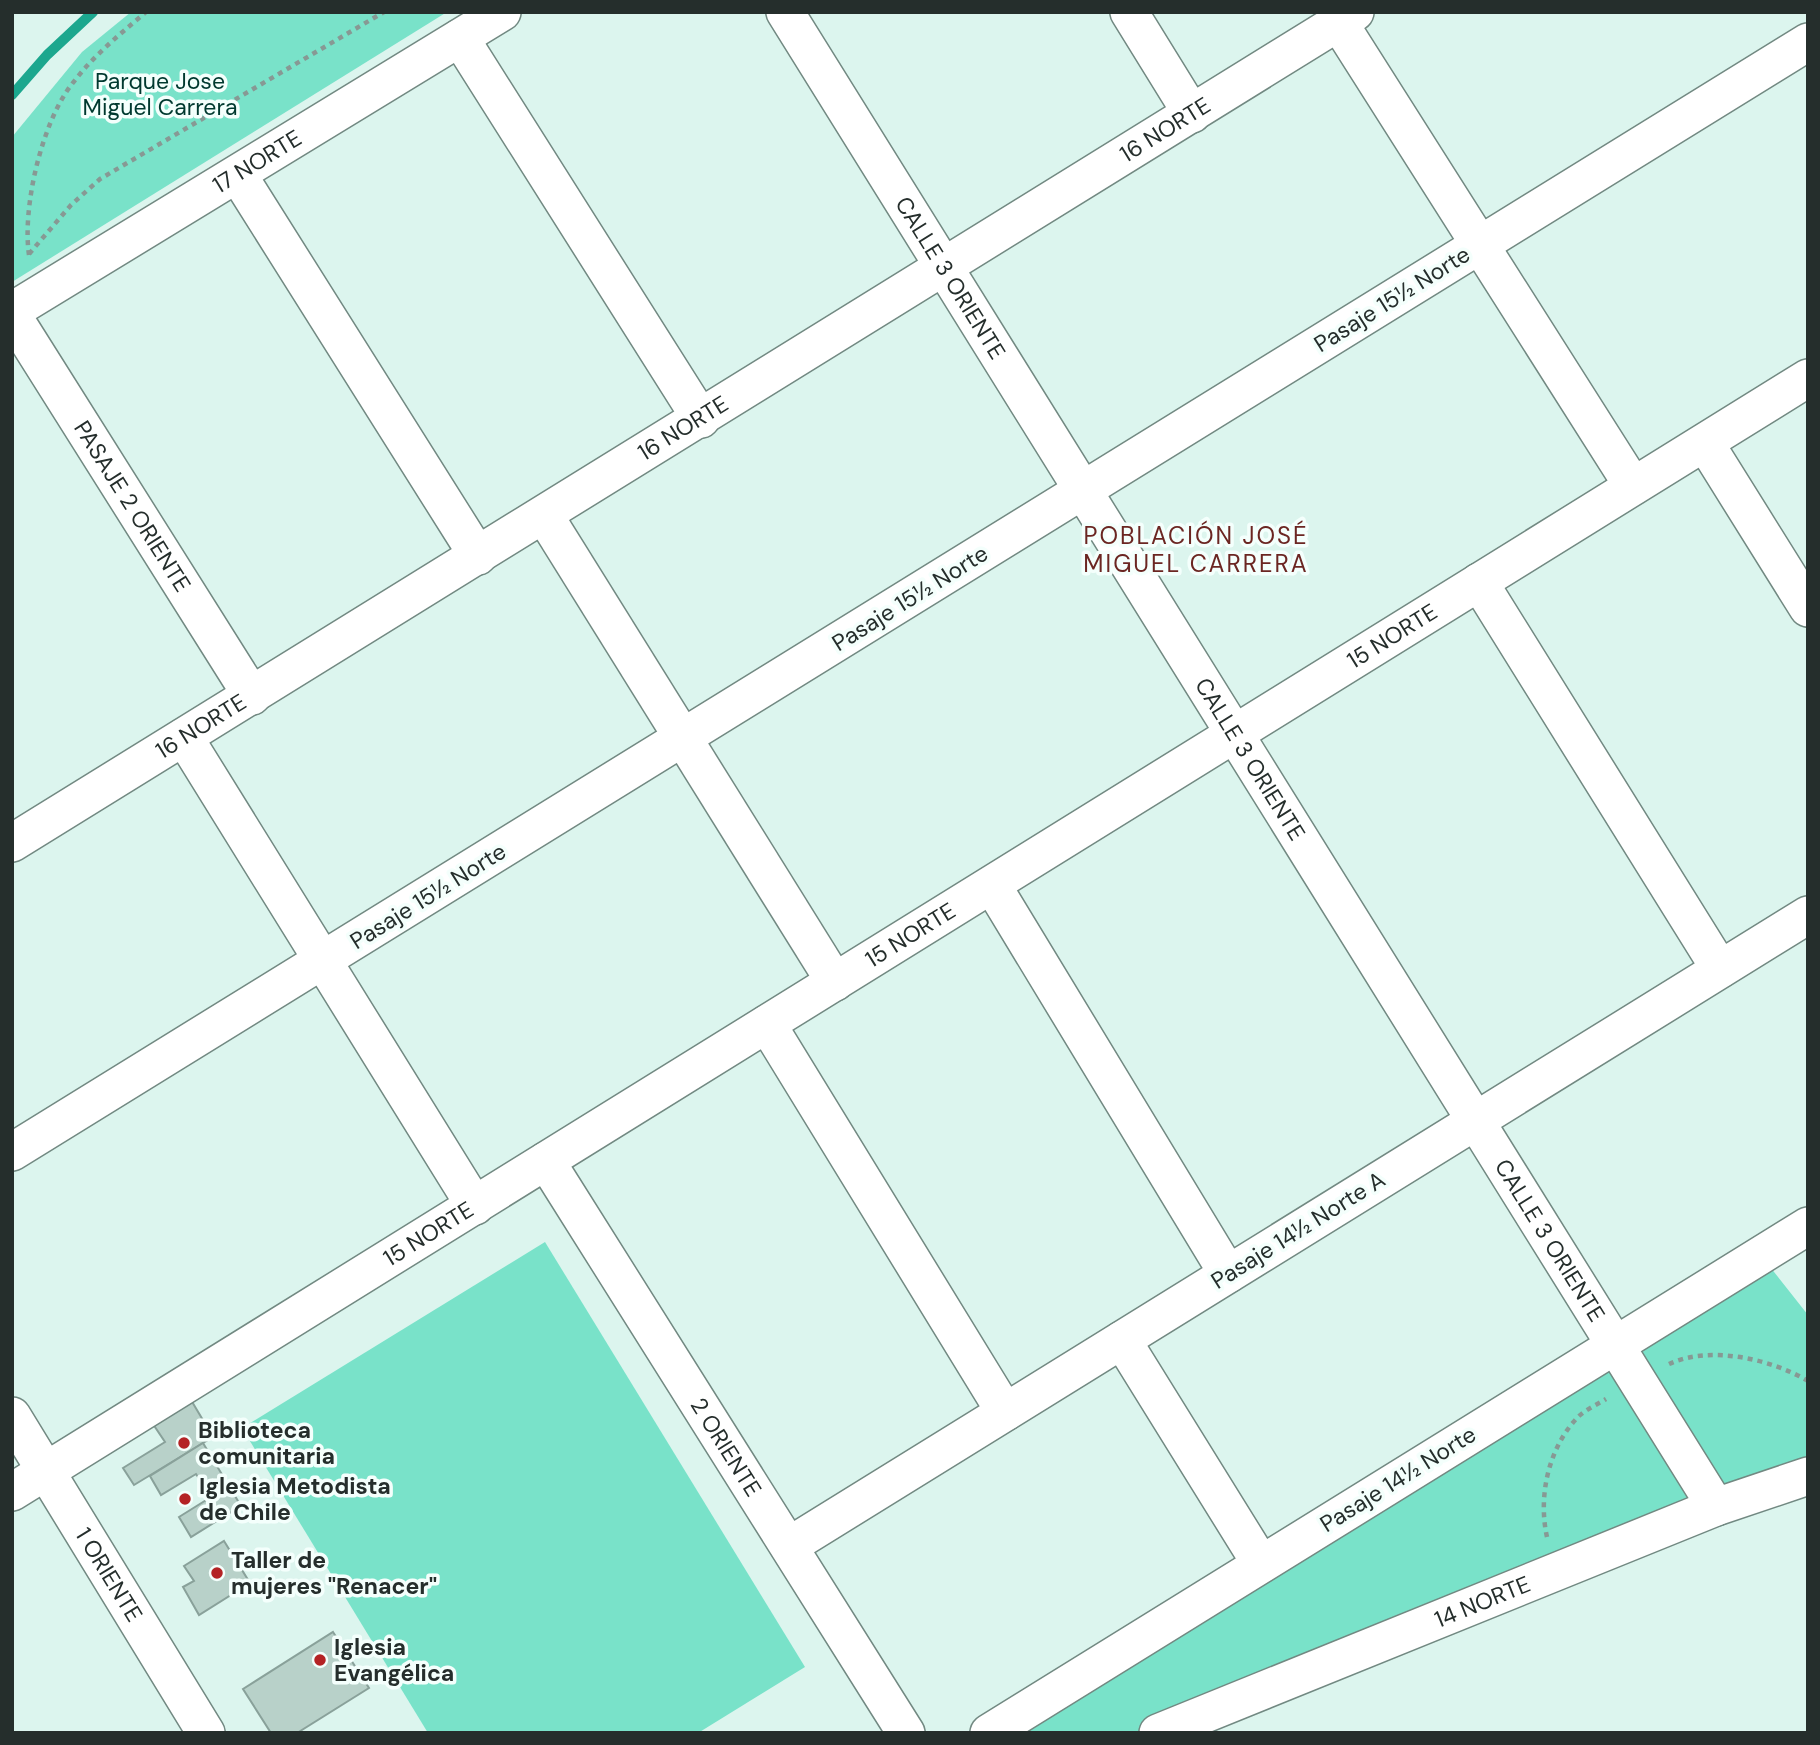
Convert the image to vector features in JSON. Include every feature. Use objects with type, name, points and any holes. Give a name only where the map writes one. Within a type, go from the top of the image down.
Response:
[{"type":"street","name":"17 NORTE","points":[[12,313],[502,12]]},
{"type":"street","name":"CALLE 3 ORIENTE","points":[[785,12],[1716,1507]]},
{"type":"street","points":[[1129,12],[1192,114]]},
{"type":"street","points":[[1347,17],[1480,245],[1633,486]]},
{"type":"street","name":"16 NORTE","points":[[15,834],[252,696],[1347,17]]},
{"type":"street","points":[[460,38],[701,419]]},
{"type":"street","name":"Pasaje 15½ Norte","points":[[12,1153],[1808,42]]},
{"type":"street","points":[[238,175],[478,556]]},
{"type":"street","name":"PASAJE 2 ORIENTE","points":[[12,313],[252,696]]},
{"type":"street","name":"15 NORTE","points":[[12,1492],[1808,378]]},
{"type":"street","points":[[1704,443],[1808,608]]},
{"type":"street","points":[[544,515],[835,982]]},
{"type":"street","points":[[1479,582],[1720,969]]},
{"type":"street","points":[[184,737],[475,1206]]},
{"type":"street","points":[[992,885],[1228,1274]]},
{"type":"street","name":"Pasaje 14½ Norte A","points":[[789,1546],[1808,915]]},
{"type":"street","points":[[767,1024],[1005,1412]]},
{"type":"street","name":"2 ORIENTE","points":[[546,1161],[906,1733]]},
{"type":"street","name":"Pasaje 14½ Norte","points":[[989,1733],[1808,1226]]},
{"type":"street","points":[[1122,1340],[1261,1564]]},
{"type":"street","name":"1 ORIENTE","points":[[12,1416],[206,1733]]},
{"type":"street","name":"14 NORTE","points":[[1158,1733],[1716,1507],[1808,1476]]},
{"type":"path","points":[[146,12],[106,46],[71,85],[57,110],[33,188],[26,257],[71,205],[100,179],[384,12]]},
{"type":"path","points":[[1562,1570],[1549,1544],[1542,1516],[1546,1480],[1556,1452],[1578,1417],[1637,1379],[1679,1359],[1738,1355],[1790,1370],[1808,1381]]},
{"type":"green space","name":"Parque Jose Miguel Carrera","points":[[131,12],[447,12],[12,282],[12,137],[82,52]]},
{"type":"green space","points":[[545,1242],[805,1667],[698,1733],[428,1733],[242,1428]]},
{"type":"green space","points":[[1763,1258],[1808,1315],[1808,1469],[1710,1502],[1135,1733],[1008,1733]]},
{"type":"building","name":"Biblioteca comunitaria","points":[[191,1400],[213,1437],[134,1485],[123,1468],[165,1442],[153,1424]]},
{"type":"building","points":[[203,1443],[241,1506],[191,1537],[179,1517],[211,1497],[196,1474],[161,1495],[150,1476]]},
{"type":"building","name":"Taller de mujeres \"Renacer\"","points":[[224,1541],[250,1583],[199,1615],[183,1587],[194,1581],[184,1566]]},
{"type":"building","name":"Iglesia Evangélica","points":[[333,1632],[369,1688],[297,1733],[271,1733],[243,1689]]},
{"type":"waterway","points":[[12,95],[47,55],[93,12]]},
{"type":"place","name":"Biblioteca comunitaria","points":[[184,1443]]},
{"type":"place","name":"Iglesia Metodista de Chile","points":[[185,1499]]},
{"type":"place","name":"Taller de mujeres \"Renacer\"","points":[[217,1573]]},
{"type":"place","name":"Iglesia Evangélica","points":[[320,1660]]},
{"type":"district","name":"POBLACIÓN JOSÉ MIGUEL CARRERA","points":[[1196,549]]}]
